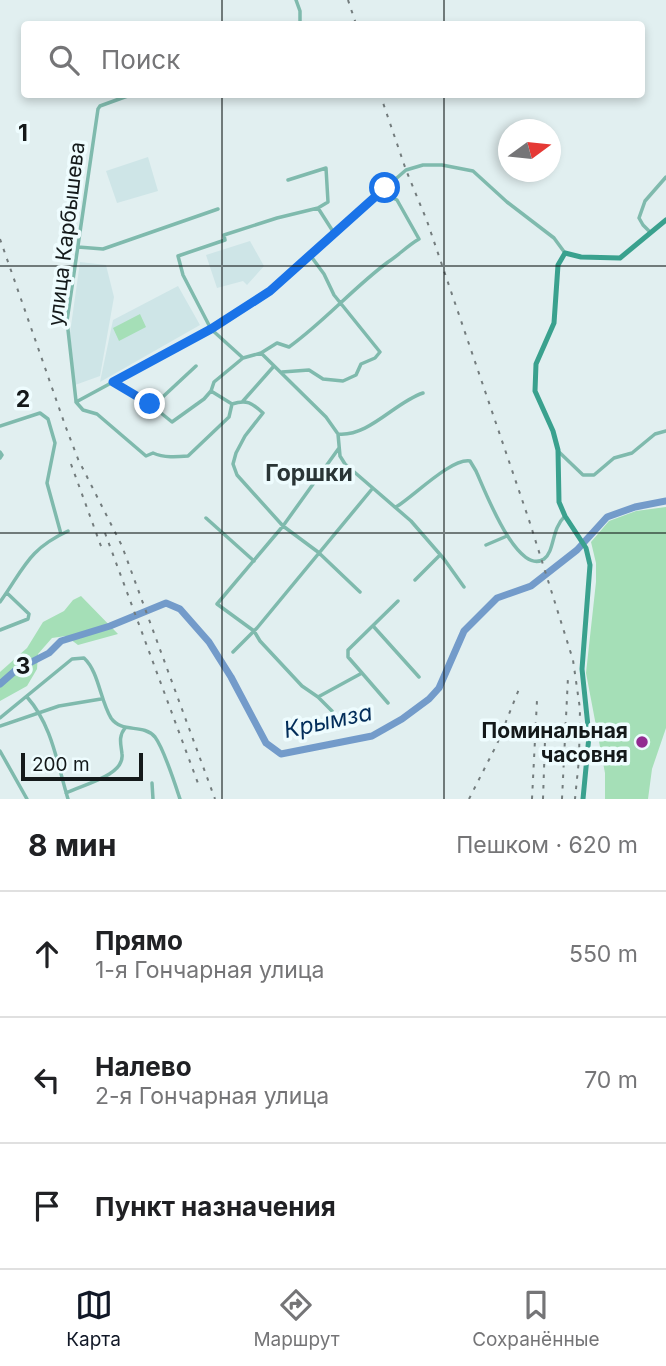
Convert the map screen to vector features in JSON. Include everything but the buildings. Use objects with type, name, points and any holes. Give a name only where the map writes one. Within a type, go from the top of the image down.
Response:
[{"type":"street","points":[[296,0],[300,21]]},
{"type":"street","name":"улица Карбышева","points":[[76,402],[68,321],[98,109],[122,98]]},
{"type":"street","points":[[232,404],[229,417],[221,425],[188,456],[177,457],[153,453],[146,456],[97,414],[83,410],[76,402],[211,329],[270,291],[406,170],[415,167],[442,165],[473,171],[554,238],[565,253],[581,257],[620,258],[666,220]]},
{"type":"street","points":[[243,358],[211,329],[183,275],[178,256],[225,240],[224,235],[277,218],[295,216],[328,202],[327,168],[288,180]]},
{"type":"street","points":[[650,232],[639,218],[645,201],[666,177]]},
{"type":"street","points":[[113,382],[153,406],[172,422],[211,391],[214,382],[243,358],[261,353],[277,343],[289,347],[309,333],[314,324],[342,303],[367,277],[419,239],[397,200],[389,195],[385,188]]},
{"type":"street","points":[[318,208],[334,233]]},
{"type":"street","points":[[78,247],[103,249],[218,209]]},
{"type":"street","points":[[565,253],[558,265],[554,323],[536,365],[535,391],[553,431],[558,450],[559,502],[586,548],[590,565],[582,669],[589,736],[583,799]]},
{"type":"street","points":[[282,372],[309,370],[323,379],[344,381],[356,375],[361,364],[375,359],[380,352],[342,303],[310,255]]},
{"type":"street","points":[[261,353],[326,417],[338,434],[340,456],[345,464],[396,507],[440,555],[464,587]]},
{"type":"street","points":[[243,401],[275,365]]},
{"type":"street","points":[[153,406],[196,366]]},
{"type":"street","points":[[211,391],[232,404],[251,402],[263,413],[236,453],[233,464],[237,475],[283,526],[318,552],[360,592]]},
{"type":"street","points":[[338,434],[353,436],[390,411],[401,407],[410,397],[423,393]]},
{"type":"street","points":[[0,426],[40,413],[48,419],[55,443],[47,483],[61,534]]},
{"type":"street","points":[[558,450],[583,475],[594,475],[614,458],[632,453],[655,434],[666,431]]},
{"type":"street","points":[[332,711],[318,696],[302,686],[254,631],[217,604],[283,526],[340,446]]},
{"type":"street","points":[[0,452],[0,458]]},
{"type":"street","points":[[396,507],[463,460],[470,461],[508,536],[524,558],[538,561],[546,558],[555,529],[565,516]]},
{"type":"street","points":[[233,652],[254,631],[372,489]]},
{"type":"street","points":[[206,518],[254,561]]},
{"type":"street","points":[[0,603],[30,557],[68,531]]},
{"type":"street","points":[[486,545],[508,536]]},
{"type":"street","points":[[415,580],[440,555]]},
{"type":"street","points":[[0,630],[28,619],[29,614],[7,593]]},
{"type":"street","points":[[388,703],[346,654],[398,601]]},
{"type":"street","points":[[374,627],[419,677]]},
{"type":"street","points":[[0,718],[72,659],[80,657],[89,664],[101,699],[114,722],[125,728],[141,729],[155,737],[180,799]]},
{"type":"street","points":[[318,696],[362,673]]},
{"type":"street","points":[[27,696],[40,712],[49,733],[68,799]]},
{"type":"street","points":[[0,726],[78,701],[101,699]]},
{"type":"street","points":[[66,793],[101,779],[117,768],[122,759],[120,736],[125,728]]},
{"type":"street","points":[[0,751],[27,799]]},
{"type":"street","points":[[152,783],[153,799]]},
{"type":"shaded area","points":[[148,157],[158,191],[117,203],[106,171]]},
{"type":"shaded area","points":[[250,241],[264,266],[247,285],[243,281],[217,288],[206,255]]},
{"type":"shaded area","points":[[80,262],[106,265],[114,297],[100,376],[75,385],[70,333]]},
{"type":"shaded area","points":[[178,286],[200,325],[100,382],[113,320]]},
{"type":"green space","points":[[140,314],[146,327],[119,341],[113,328]]},
{"type":"green space","points":[[666,507],[666,728],[652,769],[648,799],[605,799],[605,773],[586,673],[596,582],[596,563],[591,542],[609,521],[636,511]]},
{"type":"green space","points":[[81,596],[118,634],[78,645],[66,636],[52,638],[38,654],[37,669],[27,686],[0,701],[0,672],[27,648],[43,622],[64,611],[73,600]]},
{"type":"waterway","name":"Крымза","points":[[0,684],[16,670],[49,653],[61,641],[110,626],[166,603],[180,609],[209,642],[266,743],[281,754],[372,736],[402,719],[439,688],[464,631],[497,598],[531,586],[577,550],[607,517],[635,507],[666,501]]},
{"type":"railway","points":[[348,0],[355,21]]},
{"type":"railway","points":[[381,98],[427,221],[529,520],[573,660],[580,709],[575,799]]},
{"type":"railway","points":[[0,239],[78,459],[122,546],[215,799]]},
{"type":"railway","points":[[71,464],[102,549]]},
{"type":"railway","points":[[105,533],[199,786]]},
{"type":"railway","points":[[562,799],[568,677]]},
{"type":"railway","points":[[469,799],[497,744],[519,689]]},
{"type":"railway","points":[[532,799],[537,700]]},
{"type":"railway","points":[[543,799],[545,740]]},
{"type":"place","name":"Поминальная часовня","points":[[642,742]]},
{"type":"district","name":"Горшки","points":[[309,473]]},
{"type":"route","points":[[150,404],[113,382],[211,329],[270,291],[385,188]]}]
